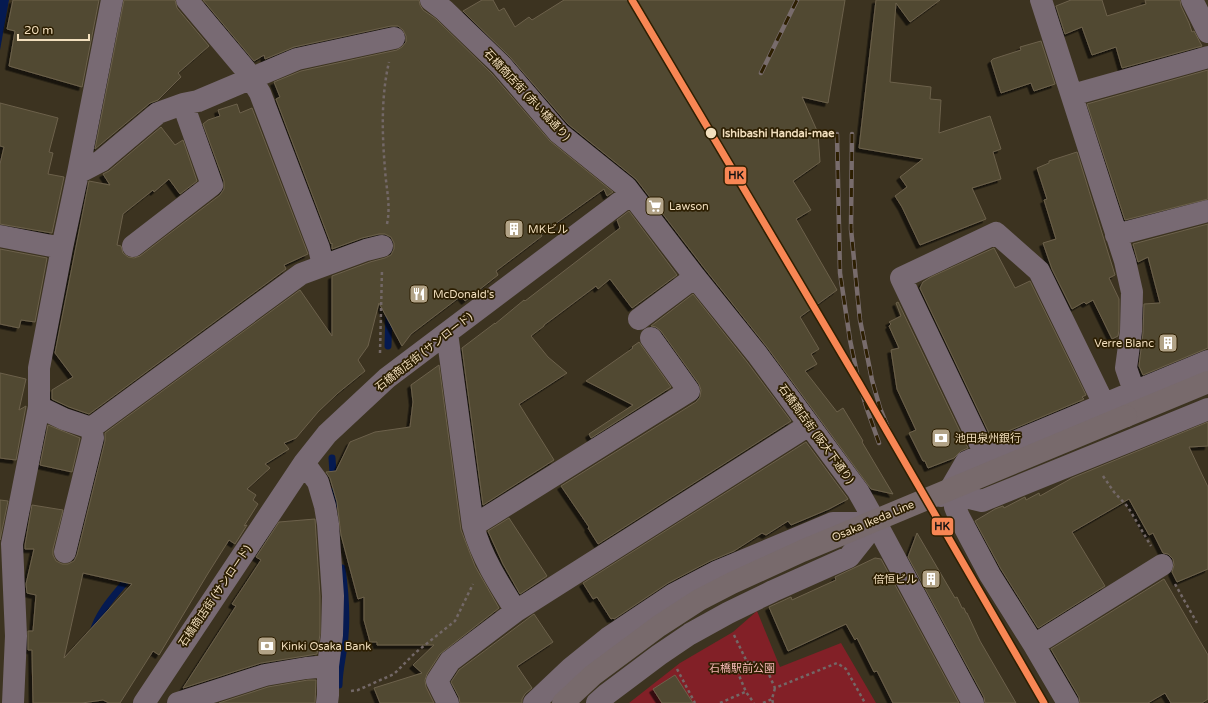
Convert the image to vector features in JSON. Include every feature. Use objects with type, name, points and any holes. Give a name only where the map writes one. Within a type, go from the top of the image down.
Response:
[{"type":"main road","name":"Osaka Ikeda Line","points":[[563,703],[593,675],[659,626],[699,600],[732,582],[802,551],[1208,382]]},
{"type":"street","points":[[13,703],[16,636],[12,544],[39,407],[39,368],[112,0]]},
{"type":"street","points":[[187,0],[245,69],[260,93],[319,248],[323,265]]},
{"type":"street","name":"石橋商店街 (赤い橋通り)","points":[[431,0],[444,10],[501,65],[559,132],[628,191]]},
{"type":"street","points":[[1041,0],[1125,261],[1132,292],[1131,331],[1126,368],[1134,391]]},
{"type":"street","points":[[1192,0],[1208,32]]},
{"type":"street","points":[[78,173],[101,161],[158,113],[183,104],[198,101],[297,59],[394,38]]},
{"type":"street","points":[[1072,95],[1208,58]]},
{"type":"street","points":[[133,246],[212,185],[183,104]]},
{"type":"street","name":"石橋商店街 (阪大下通り)","points":[[628,191],[694,277],[757,354],[858,491],[974,703]]},
{"type":"street","name":"石橋商店街 (サンロード)","points":[[144,703],[304,463],[327,434],[387,378],[447,334],[628,191]]},
{"type":"street","points":[[1116,235],[1208,211]]},
{"type":"street","points":[[985,454],[901,278],[996,233],[1039,271],[1104,404]]},
{"type":"street","points":[[0,236],[62,248]]},
{"type":"street","points":[[91,428],[301,274],[366,250],[382,246]]},
{"type":"street","points":[[639,319],[694,277]]},
{"type":"street","points":[[447,334],[477,541],[494,576],[516,611]]},
{"type":"street","points":[[474,526],[689,391],[651,338]]},
{"type":"street","points":[[1068,703],[990,575],[959,517],[952,494],[966,462],[1208,361]]},
{"type":"street","points":[[39,407],[64,419],[91,428]]},
{"type":"street","points":[[538,702],[571,668],[608,638],[674,594],[716,572],[833,523],[876,523],[952,494],[982,501],[1208,409]]},
{"type":"street","points":[[448,703],[437,681],[450,661],[516,611],[810,425]]},
{"type":"street","points":[[65,552],[93,438],[91,428]]},
{"type":"street","points":[[304,463],[318,482],[325,506],[328,524],[333,596],[332,635],[328,666],[328,699]]},
{"type":"street","points":[[597,703],[659,655],[690,634],[725,626],[773,591],[849,558],[876,523]]},
{"type":"street","points":[[813,531],[828,567]]},
{"type":"street","points":[[1034,645],[1162,565]]},
{"type":"street","points":[[694,583],[725,626]]},
{"type":"street","points":[[178,703],[265,675],[328,666]]},
{"type":"path","points":[[382,357],[380,354],[382,246],[388,220],[389,206],[383,148],[384,82],[394,38]]},
{"type":"path","points":[[1090,458],[1114,492],[1128,507],[1197,623]]},
{"type":"path","points":[[328,699],[358,690],[394,674],[415,653],[455,622],[485,558]]},
{"type":"path","points":[[725,626],[747,662]]},
{"type":"path","points":[[747,662],[764,663],[774,688],[772,699],[774,703]]},
{"type":"path","points":[[747,662],[738,673],[746,692],[754,703]]},
{"type":"path","points":[[774,688],[837,663],[846,669],[865,703]]},
{"type":"path","points":[[675,667],[695,703]]},
{"type":"path","points":[[720,703],[746,692]]},
{"type":"path","points":[[763,703],[772,699]]},
{"type":"green space","name":"石橋駅前公園","points":[[757,611],[780,667],[841,643],[876,703],[629,703],[680,663],[733,632]]},
{"type":"water","points":[[0,0],[9,0],[0,50]]},
{"type":"building","points":[[13,0],[99,0],[82,87],[9,66],[15,31],[7,29]]},
{"type":"building","points":[[124,0],[175,0],[177,8],[209,46],[178,73],[181,77],[158,100],[150,103],[95,149]]},
{"type":"building","points":[[203,0],[419,0],[423,10],[436,19],[492,74],[550,141],[613,192],[607,196],[604,189],[541,234],[542,236],[496,271],[498,275],[465,301],[461,296],[411,334],[402,346],[379,303],[368,346],[358,360],[365,371],[318,412],[296,438],[284,443],[289,449],[265,464],[270,468],[247,489],[256,495],[253,500],[258,504],[244,526],[247,525],[235,544],[229,540],[159,655],[153,651],[120,703],[109,703],[103,700],[82,703],[33,703],[32,650],[28,650],[28,631],[33,631],[36,595],[27,593],[26,584],[34,549],[25,549],[32,505],[63,510],[53,549],[53,555],[56,561],[62,564],[68,564],[74,561],[77,555],[105,441],[105,433],[300,290],[332,336],[332,276],[385,258],[391,255],[394,249],[394,243],[391,237],[385,234],[379,234],[362,238],[332,249],[332,243],[331,244],[276,99],[280,97],[274,82],[301,71],[397,50],[406,42],[406,36],[403,30],[398,26],[391,26],[294,47],[265,59],[264,55],[254,61]],"holes":[[[83,573],[132,584],[64,658]]]},
{"type":"building","points":[[482,0],[493,0],[499,11],[504,8],[515,27],[529,17],[532,20],[564,0],[845,0],[828,103],[802,97],[818,133],[820,162],[793,181],[811,210],[796,219],[837,290],[800,317],[819,349],[811,354],[817,364],[805,371],[837,412],[843,408],[893,494],[871,489],[767,347],[636,179],[568,124],[510,57],[463,11]]},
{"type":"building","points":[[876,0],[940,0],[910,22],[896,3],[890,82],[931,87],[930,99],[941,100],[939,133],[990,116],[1001,149],[993,152],[1001,179],[972,188],[986,219],[920,245],[902,207],[895,196],[907,187],[900,177],[923,159],[859,148]]},
{"type":"building","points":[[1071,0],[1102,0],[1107,16],[1146,4],[1145,0],[1180,0],[1192,32],[1194,31],[1202,46],[1122,68],[1116,47],[1092,55],[1082,27],[1065,34],[1056,6]]},
{"type":"building","points":[[1041,41],[1055,84],[1034,91],[1031,83],[1001,93],[991,61],[1021,50],[1020,47]]},
{"type":"building","points":[[1208,70],[1208,199],[1125,220],[1087,104]]},
{"type":"building","points":[[0,103],[58,118],[49,152],[53,153],[48,174],[64,177],[52,233],[0,224],[0,164],[4,147],[0,146]]},
{"type":"building","points":[[237,104],[240,113],[252,108],[308,254],[284,265],[286,269],[89,414],[52,399],[52,390],[73,377],[55,353],[89,181],[110,185],[103,174],[109,171],[161,127],[175,145],[183,140],[197,181],[180,194],[169,179],[154,192],[153,190],[123,214],[117,245],[121,246],[123,253],[128,257],[134,258],[140,256],[220,195],[224,189],[224,181],[203,124],[208,120],[220,116],[218,110]]},
{"type":"building","points":[[1077,152],[1115,275],[1109,278],[1119,299],[1119,330],[1118,336],[1112,339],[1093,300],[1086,304],[1084,302],[1072,309],[1052,269],[1043,243],[1056,239],[1044,200],[1047,199],[1037,168],[1049,163],[1049,161]]},
{"type":"building","points":[[629,211],[677,275],[632,308],[610,279],[598,289],[596,286],[531,336],[548,357],[567,373],[519,404],[554,460],[483,505],[462,348],[620,228],[617,220]]},
{"type":"building","points":[[1208,224],[1208,348],[1143,375],[1139,366],[1143,333],[1144,304],[1160,303],[1148,257],[1138,262],[1133,244]]},
{"type":"building","points":[[994,248],[1015,288],[1030,281],[1086,395],[1082,397],[1084,399],[1082,400],[994,437],[990,435],[920,288],[923,282],[931,277]]},
{"type":"building","points":[[0,249],[47,258],[35,322],[21,320],[19,328],[0,324]]},
{"type":"building","points":[[693,294],[747,362],[791,421],[598,544],[588,528],[589,527],[561,486],[696,402],[700,397],[701,390],[699,384],[661,331],[656,327],[651,326]]},
{"type":"building","points":[[898,302],[968,448],[961,451],[954,458],[928,468],[909,433],[916,430],[897,389],[891,350],[899,348],[889,326],[891,324],[889,322],[901,316],[896,303]]},
{"type":"building","points":[[639,342],[671,387],[591,438],[589,434],[633,405],[586,381],[633,348],[632,347]]},
{"type":"building","points":[[439,365],[461,530],[475,566],[499,608],[440,654],[427,674],[425,680],[426,687],[434,703],[380,703],[374,688],[422,673],[413,665],[434,645],[377,645],[377,642],[370,642],[364,620],[364,597],[358,599],[341,535],[337,502],[330,478],[326,472],[336,471],[350,442],[375,432],[410,427],[413,402],[411,385]]},
{"type":"building","points":[[0,373],[26,379],[19,410],[26,406],[16,460],[0,458]]},
{"type":"building","points":[[1208,422],[1208,446],[1189,447],[1208,487],[1208,569],[1177,582],[1172,572],[1174,565],[1173,559],[1168,554],[1163,553],[1153,533],[1149,535],[1129,499],[1072,532],[1105,586],[1038,628],[1001,569],[975,521],[995,509],[1003,506],[1004,508],[1025,497],[1026,500],[1039,493],[1040,496],[1072,478]]},
{"type":"building","points":[[48,425],[80,438],[72,472],[40,465]]},
{"type":"building","points":[[806,442],[848,499],[829,509],[791,525],[788,521],[766,535],[762,533],[734,551],[710,561],[668,583],[614,619],[611,619],[597,597],[593,599],[583,583]]},
{"type":"building","points":[[0,500],[8,501],[0,540]]},
{"type":"building","points":[[509,518],[547,576],[520,594],[503,564],[488,531]]},
{"type":"building","points":[[315,519],[320,596],[320,634],[317,654],[261,663],[183,688],[236,606],[232,604],[261,560],[256,557],[279,522]]},
{"type":"building","points":[[917,533],[955,598],[957,597],[962,608],[964,608],[967,613],[980,641],[1016,703],[985,703],[984,697],[908,557]]},
{"type":"building","points":[[875,558],[881,559],[959,703],[893,703],[877,671],[874,672],[857,638],[855,640],[846,624],[788,651],[769,607],[791,597],[792,600],[836,580],[835,577]]},
{"type":"building","points":[[1164,579],[1208,655],[1208,699],[1202,703],[1171,703],[1165,693],[1148,703],[1080,703],[1079,697],[1051,649]]},
{"type":"building","points":[[534,614],[553,642],[517,666],[532,688],[525,694],[522,699],[522,703],[460,703],[459,697],[451,682],[459,670]]},
{"type":"building","points":[[675,675],[693,703],[662,703],[653,689]]},
{"type":"building","points":[[316,680],[315,703],[219,703],[268,687]]},
{"type":"waterway","points":[[388,346],[389,312]]},
{"type":"waterway","points":[[332,458],[333,473]]},
{"type":"waterway","points":[[334,491],[336,504]]},
{"type":"waterway","points":[[339,685],[346,619],[342,568]]},
{"type":"waterway","points":[[93,632],[104,609],[131,575]]},
{"type":"railway","points":[[761,73],[797,0]]},
{"type":"railway","points":[[837,134],[840,273],[850,340],[859,383],[879,443]]},
{"type":"railway","points":[[852,134],[851,229],[860,320],[872,380],[880,408],[895,445]]},
{"type":"transit line","name":"HK","points":[[632,0],[859,383],[1044,703]]},
{"type":"place","name":"Ishibashi Handai-mae","points":[[711,133]]},
{"type":"place","name":"Lawson","points":[[655,206]]},
{"type":"place","name":"MKビル","points":[[514,229]]},
{"type":"place","name":"McDonald's","points":[[419,294]]},
{"type":"place","name":"Verre Blanc","points":[[1168,343]]},
{"type":"place","name":"池田泉州銀行","points":[[941,438]]},
{"type":"place","name":"倍恒ビル","points":[[931,579]]},
{"type":"place","name":"Kinki Osaka Bank","points":[[267,646]]}]
